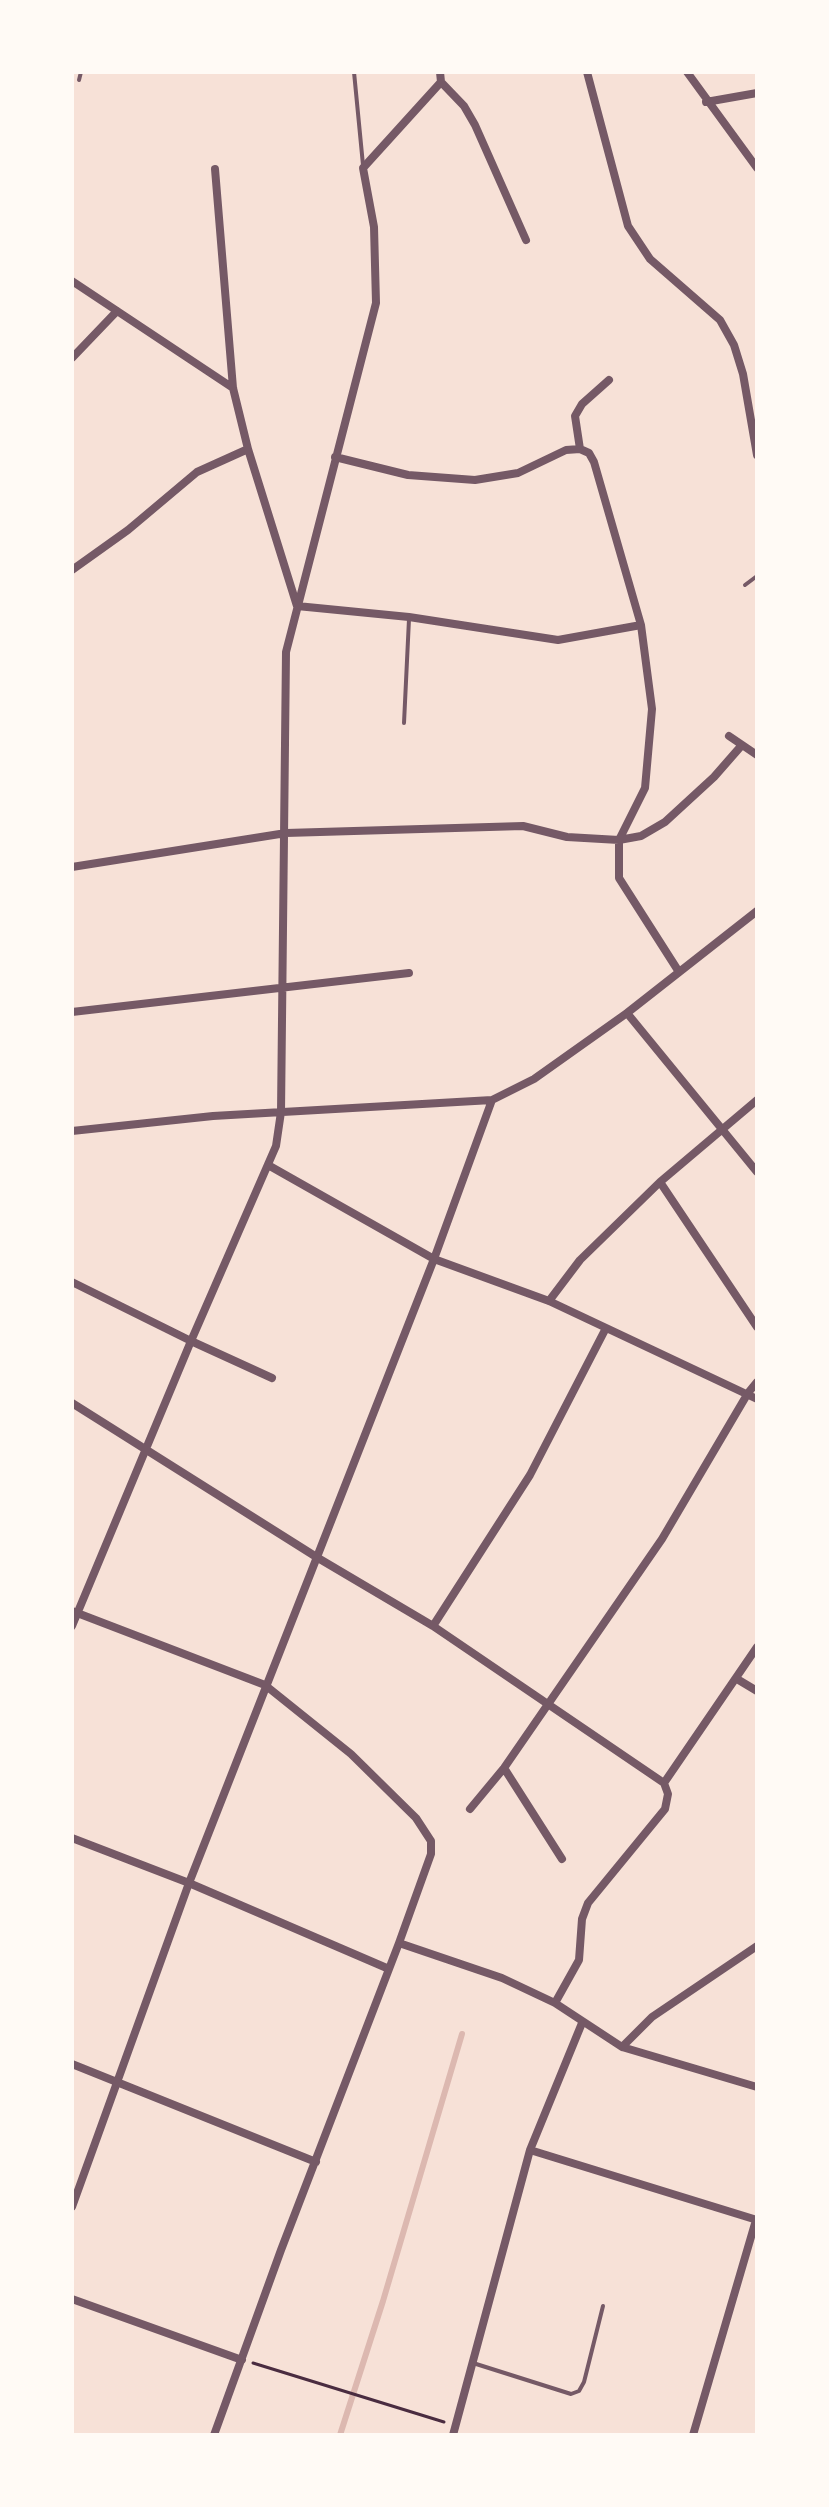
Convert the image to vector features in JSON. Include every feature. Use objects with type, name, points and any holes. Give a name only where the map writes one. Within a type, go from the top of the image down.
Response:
[{"type":"street","points":[[440,72],[441,82],[464,106],[475,125],[526,240]]},
{"type":"street","points":[[587,72],[628,226],[650,259],[720,320],[734,345],[743,374],[757,455]]},
{"type":"street","points":[[687,72],[757,168]]},
{"type":"street","points":[[72,1626],[75,1612],[276,1146],[281,1112],[286,652],[376,303],[374,227],[363,168],[441,82]]},
{"type":"street","points":[[706,102],[757,93]]},
{"type":"street","points":[[215,169],[233,388],[248,449],[297,606]]},
{"type":"street","points":[[72,281],[233,388]]},
{"type":"street","points":[[72,358],[117,311]]},
{"type":"street","points":[[580,449],[575,416],[582,404],[609,380]]},
{"type":"street","points":[[72,570],[128,530],[197,472],[248,449]]},
{"type":"street","points":[[335,457],[408,475],[475,480],[518,473],[566,450],[580,449],[589,453],[641,625],[652,709],[645,788],[619,840],[619,878],[679,972]]},
{"type":"street","points":[[297,606],[409,617],[558,640],[641,625]]},
{"type":"street","points":[[729,736],[757,755]]},
{"type":"street","points":[[72,867],[286,833],[523,826],[567,837],[619,840],[641,836],[665,822],[714,777],[742,745]]},
{"type":"street","points":[[72,1131],[281,1112],[492,1100],[534,1079],[627,1013],[757,911]]},
{"type":"street","points":[[72,1012],[409,973]]},
{"type":"street","points":[[627,1013],[757,1172]]},
{"type":"street","points":[[72,2207],[189,1883],[434,1259],[492,1100]]},
{"type":"street","points":[[549,1301],[580,1260],[660,1182],[757,1100]]},
{"type":"street","points":[[268,1165],[434,1259],[549,1301],[757,1399]]},
{"type":"street","points":[[660,1182],[757,1327]]},
{"type":"street","points":[[72,1282],[272,1378]]},
{"type":"street","points":[[433,1626],[530,1475],[606,1328]]},
{"type":"street","points":[[470,1809],[504,1768],[662,1539],[757,1382]]},
{"type":"street","points":[[72,1403],[318,1558],[433,1626],[664,1783],[668,1794],[665,1809],[588,1903],[582,1919],[579,1960],[555,2003]]},
{"type":"street","points":[[75,1612],[265,1685],[351,1754],[416,1818],[431,1841],[431,1854],[399,1943],[214,2435]]},
{"type":"street","points":[[664,1783],[757,1647]]},
{"type":"street","points":[[737,1679],[757,1691]]},
{"type":"street","points":[[504,1768],[562,1859]]},
{"type":"street","points":[[72,1838],[189,1883],[389,1969]]},
{"type":"street","points":[[399,1943],[502,1978],[555,2003],[622,2047],[757,2087]]},
{"type":"street","points":[[622,2047],[652,2017],[757,1946]]},
{"type":"street","points":[[454,2430],[530,2150],[582,2023]]},
{"type":"street","points":[[72,2064],[316,2162]]},
{"type":"street","points":[[530,2150],[757,2220],[693,2435]]},
{"type":"street","points":[[72,2299],[242,2360]]},
{"type":"lane","points":[[79,80],[81,72]]},
{"type":"lane","points":[[354,72],[363,168]]},
{"type":"lane","points":[[745,585],[757,576]]},
{"type":"lane","points":[[404,723],[409,617]]},
{"type":"lane","points":[[473,2363],[571,2394],[579,2391],[603,2306]]},
{"type":"path","points":[[242,2360],[385,2404],[454,2430]]},
{"type":"waterway","points":[[340,2435],[462,2034]]}]
